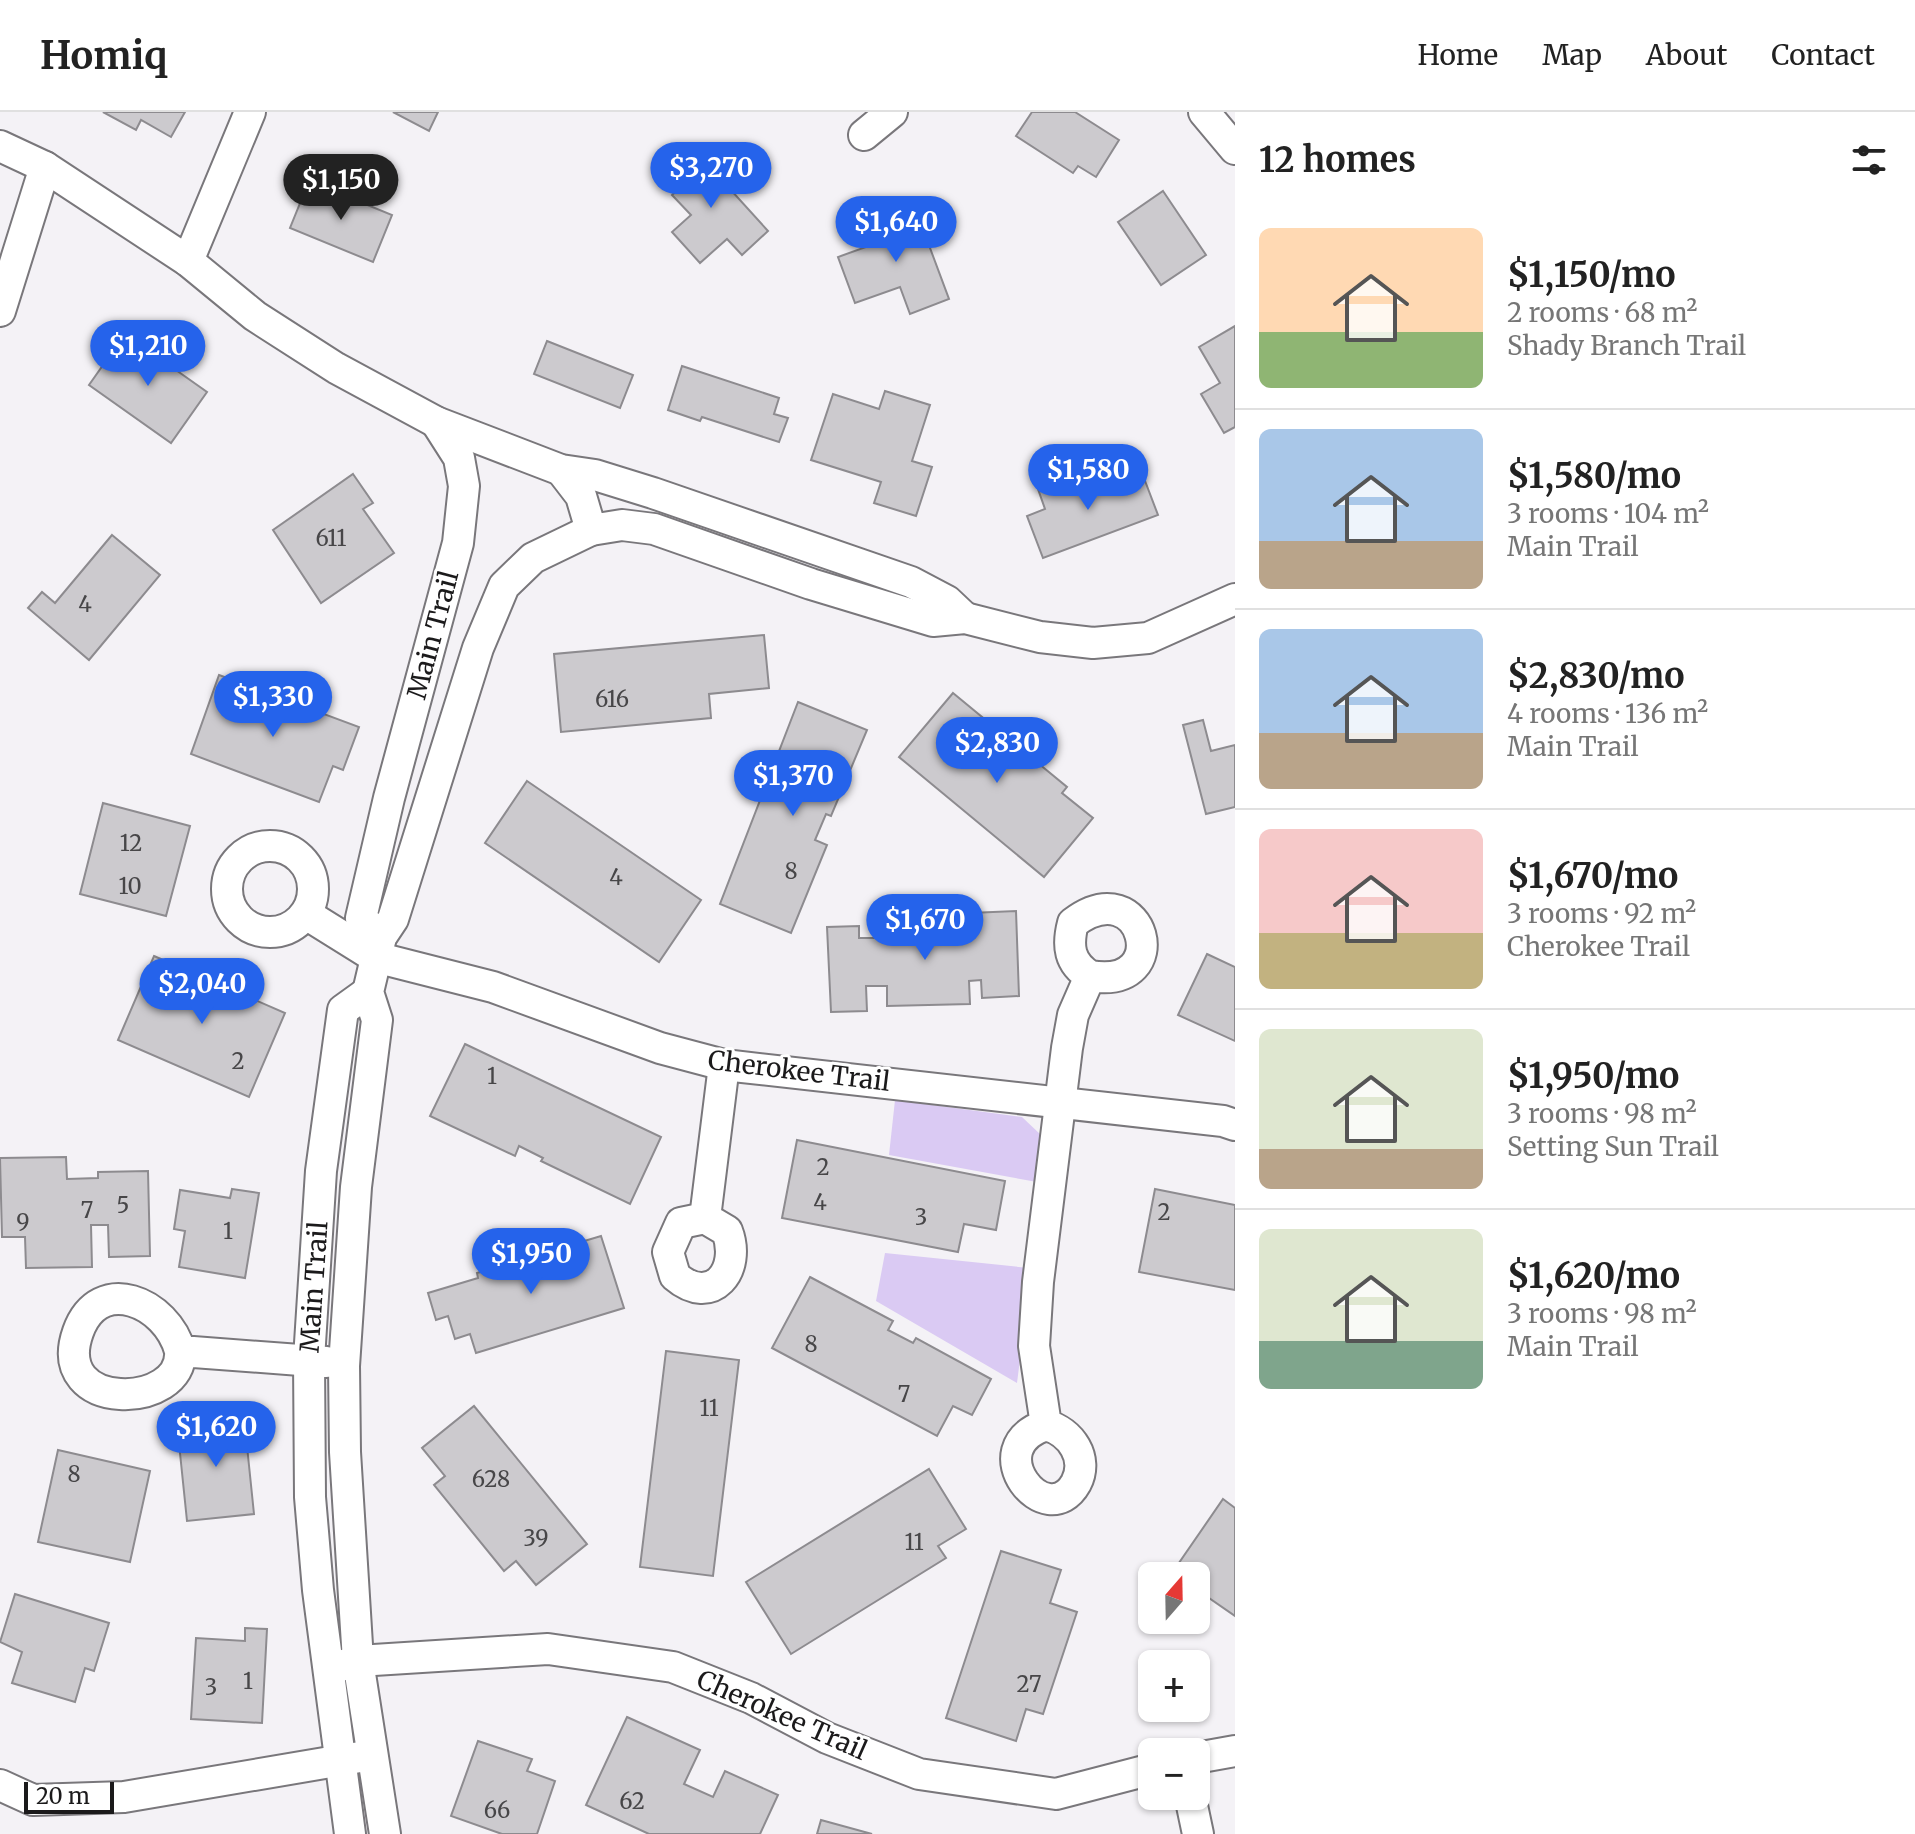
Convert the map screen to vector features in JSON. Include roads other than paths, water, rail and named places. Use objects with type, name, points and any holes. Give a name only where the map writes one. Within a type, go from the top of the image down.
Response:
[{"type":"street","points":[[188,261],[250,112]]},
{"type":"street","points":[[864,135],[892,112]]},
{"type":"street","points":[[1204,112],[1235,149]]},
{"type":"street","name":"Main Trail","points":[[0,146],[45,167],[188,261],[255,316],[336,368],[436,422],[561,470],[595,475],[653,493],[911,582],[947,601],[965,618]]},
{"type":"street","points":[[0,311],[45,167]]},
{"type":"street","name":"Main Trail","points":[[378,947],[361,918],[458,543],[464,486],[459,458],[436,422]]},
{"type":"street","points":[[561,470],[581,496],[591,530]]},
{"type":"street","name":"Main Trail","points":[[385,1834],[370,1755],[358,1661],[348,1507],[344,1366],[356,1187],[377,1020],[368,992],[378,947],[393,919],[478,648],[504,586],[533,558],[591,530],[622,525],[654,529],[811,584],[933,621],[965,618],[1040,637],[1120,642],[1182,626],[1235,599]]},
{"type":"street","points":[[398,766],[438,779]]},
{"type":"street","name":"Cherokee Trail","points":[[306,914],[378,947],[660,1048],[724,1065],[1223,1121],[1235,1125]]},
{"type":"street","points":[[1046,1425],[1034,1346],[1038,1282],[1073,1015],[1090,976]]},
{"type":"street","name":"Main Trail","points":[[350,1834],[311,1508],[309,1359],[321,1171],[343,1010],[368,992]]},
{"type":"street","points":[[705,1218],[724,1065]]},
{"type":"street","points":[[180,1351],[309,1359],[344,1366]]},
{"type":"street","points":[[311,1508],[348,1507]]},
{"type":"street","name":"Cherokee Trail","points":[[329,1669],[358,1661],[548,1649],[673,1667],[751,1698],[827,1738],[919,1774],[1056,1794],[1138,1773]]},
{"type":"street","points":[[1210,1755],[1235,1751]]},
{"type":"street","points":[[0,1785],[33,1800],[124,1797],[370,1755]]},
{"type":"street","points":[[1193,1810],[1198,1834]]}]
